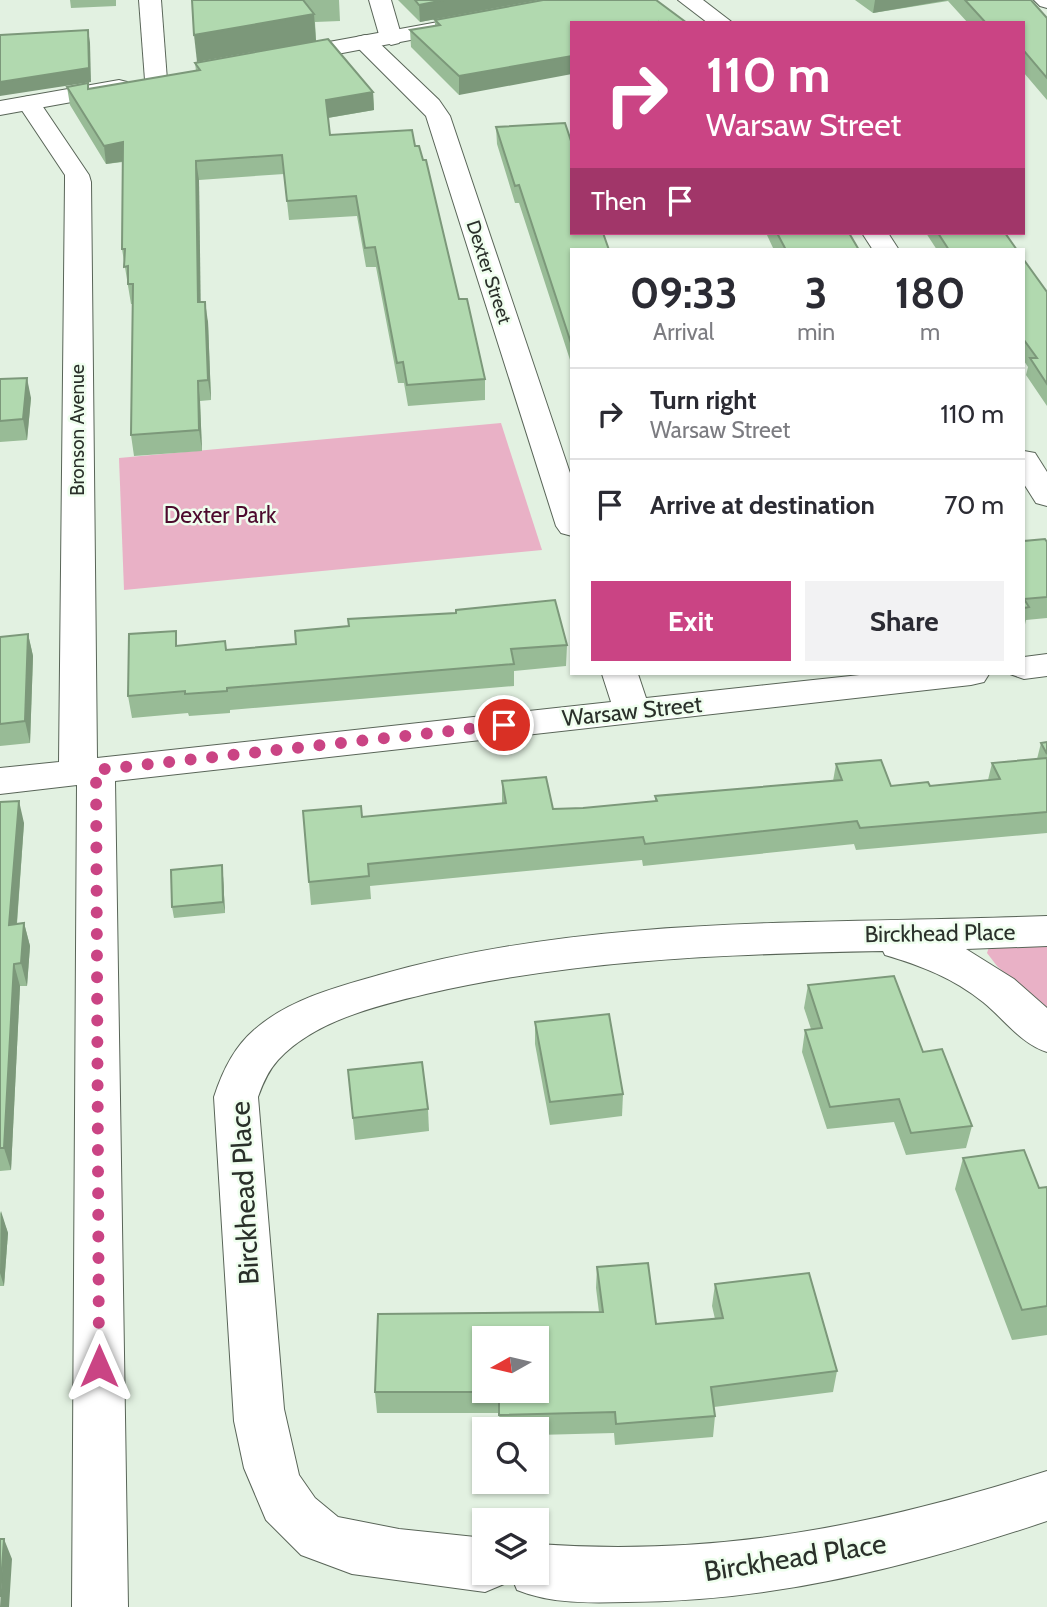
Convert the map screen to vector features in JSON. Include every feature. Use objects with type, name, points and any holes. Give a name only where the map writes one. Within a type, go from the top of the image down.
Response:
[{"type":"street","points":[[150,0],[156,80]]},
{"type":"street","name":"Dexter Street","points":[[380,0],[378,40],[438,116],[570,520]]},
{"type":"street","points":[[689,0],[719,21]]},
{"type":"street","points":[[261,61],[483,20]]},
{"type":"street","points":[[15,106],[182,75]]},
{"type":"street","name":"Bronson Avenue","points":[[15,106],[77,175],[78,182],[100,1607]]},
{"type":"street","points":[[1025,462],[1047,496]]},
{"type":"street","points":[[1025,668],[1047,665]]},
{"type":"street","points":[[620,675],[632,710]]},
{"type":"street","name":"Warsaw Street","points":[[0,781],[962,675]]},
{"type":"street","name":"Birckhead Place","points":[[472,1563],[354,1546],[321,1537],[286,1504],[273,1477],[258,1409],[236,1097],[249,1065],[274,1037],[328,1008],[373,992],[461,969],[630,947],[832,935],[1047,930]]},
{"type":"street","name":"Birckhead Place","points":[[832,935],[910,946],[946,959],[1001,991],[1047,1035]]},
{"type":"street","name":"Birckhead Place","points":[[549,1572],[629,1575],[731,1570],[784,1564],[832,1556],[938,1531],[1047,1496]]},
{"type":"green space","name":"Dexter Park","points":[[501,423],[542,550],[124,590],[119,458]]},
{"type":"green space","points":[[1047,944],[1047,1012],[997,966],[987,953],[989,947]]},
{"type":"building","points":[[192,0],[303,0],[314,14],[194,35]]},
{"type":"building","points":[[415,0],[444,0],[419,5]]},
{"type":"building","points":[[543,0],[656,0],[684,21],[570,21],[570,56],[459,76],[410,30],[440,25],[435,20]]},
{"type":"building","points":[[965,0],[1031,0],[1047,18],[1047,78],[1025,52],[1025,21],[984,21]]},
{"type":"building","points":[[88,30],[89,68],[0,82],[0,35]]},
{"type":"building","points":[[328,39],[373,92],[326,100],[330,135],[412,130],[415,146],[419,146],[423,160],[426,160],[459,299],[467,299],[485,379],[407,385],[403,362],[397,363],[375,247],[365,248],[356,196],[287,201],[282,155],[196,161],[198,302],[205,302],[208,380],[198,381],[199,430],[131,435],[133,284],[128,284],[128,266],[124,267],[125,249],[122,249],[123,142],[104,146],[67,87],[88,83],[88,89],[200,70],[195,63]]},
{"type":"building","points":[[565,123],[570,138],[570,235],[604,235],[608,248],[570,248],[570,340],[519,185],[515,186],[496,127]]},
{"type":"building","points":[[778,235],[850,235],[858,248],[785,248]]},
{"type":"building","points":[[939,235],[1006,235],[1016,248],[948,248]]},
{"type":"building","points":[[1025,261],[1047,292],[1047,384],[1030,358],[1037,358],[1025,341]]},
{"type":"building","points":[[27,378],[23,419],[0,421],[0,379]]},
{"type":"building","points":[[1045,539],[1047,542],[1047,597],[1025,599],[1025,541]]},
{"type":"building","points":[[555,600],[567,645],[511,649],[514,664],[227,688],[227,691],[185,694],[185,691],[128,696],[129,634],[176,631],[176,646],[225,641],[226,650],[296,644],[295,631],[349,626],[348,619],[456,613],[456,610]]},
{"type":"building","points":[[28,634],[25,721],[0,724],[0,637]]},
{"type":"building","points":[[1047,742],[1047,754],[1041,743]]},
{"type":"building","points":[[1047,758],[1047,812],[860,828],[857,821],[645,844],[643,837],[368,864],[369,876],[309,882],[303,811],[361,806],[362,817],[506,803],[502,781],[546,777],[553,809],[583,808],[657,801],[655,796],[842,780],[836,764],[881,760],[891,786],[928,782],[930,786],[1000,779],[992,763]]},
{"type":"building","points":[[19,801],[9,925],[24,923],[21,963],[14,964],[4,1148],[0,1148],[0,802]]},
{"type":"building","points":[[222,865],[223,902],[172,907],[171,870]]},
{"type":"building","points":[[894,976],[923,1052],[942,1049],[972,1126],[911,1133],[899,1099],[830,1107],[805,1030],[822,1028],[808,985]]},
{"type":"building","points":[[609,1014],[623,1094],[550,1102],[535,1022]]},
{"type":"building","points":[[422,1062],[428,1109],[353,1118],[348,1070]]},
{"type":"building","points":[[1024,1150],[1039,1188],[1047,1187],[1047,1306],[1022,1310],[963,1158]]},
{"type":"building","points":[[648,1263],[656,1324],[723,1318],[715,1284],[809,1273],[837,1371],[711,1387],[715,1416],[616,1424],[615,1412],[499,1415],[499,1404],[550,1404],[550,1326],[472,1326],[472,1392],[375,1392],[378,1314],[603,1312],[597,1267]]},
{"type":"building","points":[[0,1539],[4,1539],[0,1597]]},
{"type":"route","points":[[99,1366],[96,770],[504,725]]}]
